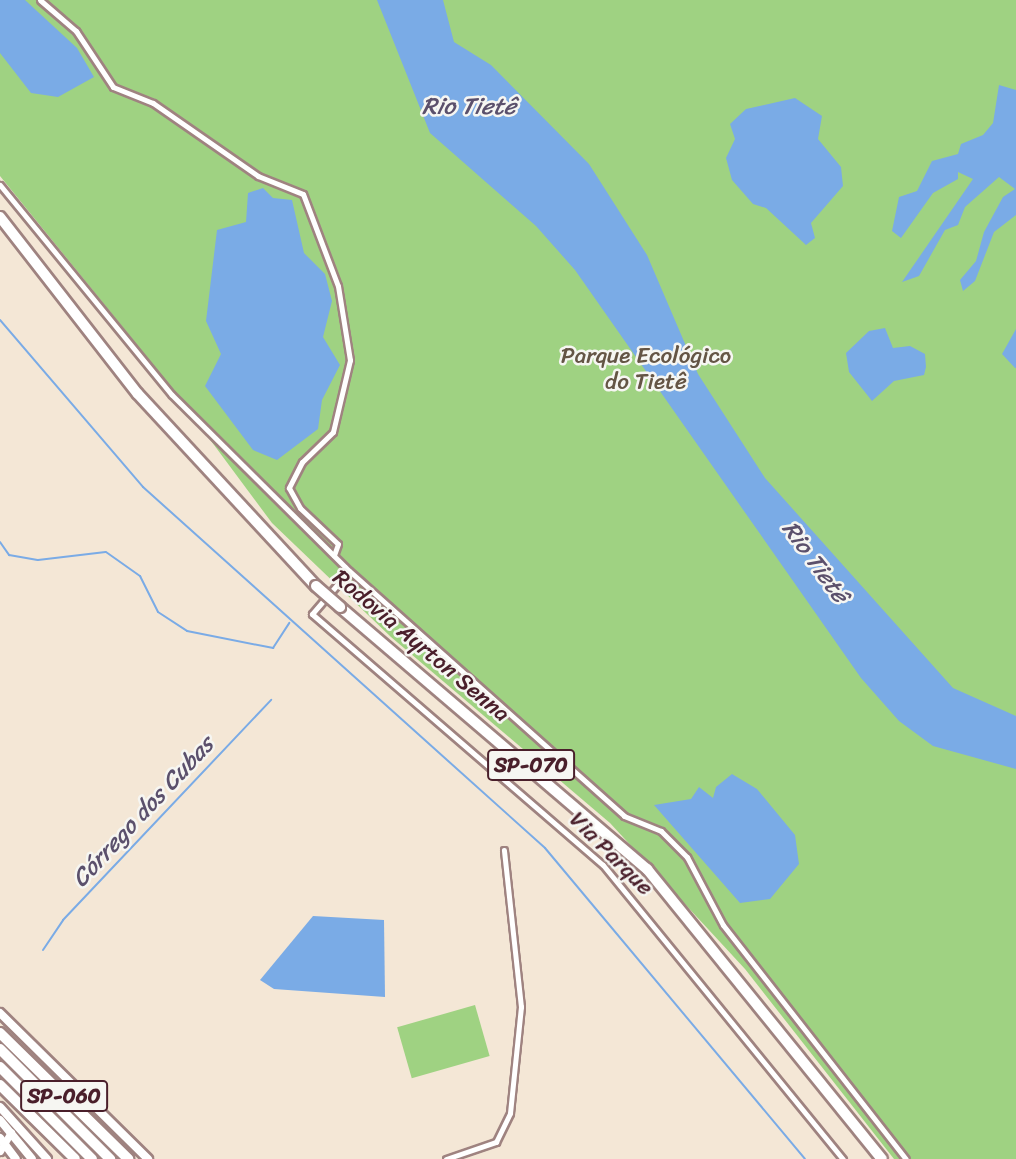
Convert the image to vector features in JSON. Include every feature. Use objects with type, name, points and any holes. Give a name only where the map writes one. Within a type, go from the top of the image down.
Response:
[{"type":"highway","name":"Rodovia Ayrton Senna","points":[[0,217],[138,394],[316,586],[647,869],[882,1159]]},
{"type":"highway","name":"SP-060","points":[[0,1033],[128,1159]]},
{"type":"highway","name":"SP-060","points":[[0,1049],[110,1159]]},
{"type":"highway","name":"SP-060","points":[[0,1067],[92,1159]]},
{"type":"highway","name":"SP-060","points":[[0,1085],[75,1159]]},
{"type":"main road","points":[[0,1013],[148,1159]]},
{"type":"main road","points":[[0,1107],[47,1159]]},
{"type":"main road","points":[[0,1120],[32,1159]]},
{"type":"main road","points":[[2,1144],[16,1159]]},
{"type":"street","points":[[40,0],[76,31],[113,87],[153,103],[258,176],[303,194],[338,286],[350,360],[333,432],[302,462],[289,488],[300,508],[338,544],[334,555]]},
{"type":"street","points":[[0,185],[155,376],[349,571],[624,816],[661,831],[687,857],[723,925],[906,1159]]},
{"type":"street","name":"Via Parque","points":[[349,571],[312,614],[603,865],[843,1159]]},
{"type":"street","points":[[446,1159],[496,1142],[510,1113],[521,1007],[504,850]]},
{"type":"street","points":[[2,1144],[11,1132]]},
{"type":"green space","name":"Parque Ecológico do Tietê","points":[[0,0],[1016,0],[1016,1159],[894,1159],[745,969],[610,823],[391,637],[272,523],[168,383],[0,176]]},
{"type":"green space","points":[[475,1005],[490,1056],[412,1078],[397,1027]]},
{"type":"water","points":[[0,0],[25,0],[77,48],[94,77],[58,97],[31,93],[0,53]]},
{"type":"water","name":"Rio Tietê","points":[[377,0],[443,0],[454,42],[491,65],[589,164],[647,255],[698,374],[765,478],[953,688],[1016,716],[1016,769],[933,746],[899,721],[861,678],[575,270],[536,226],[430,133]]},
{"type":"water","points":[[999,85],[1016,90],[1016,215],[994,232],[975,281],[963,291],[960,280],[976,261],[984,232],[1003,197],[1015,189],[999,177],[965,207],[958,225],[945,230],[919,276],[902,282],[973,179],[958,172],[958,179],[933,193],[901,238],[892,231],[899,197],[917,191],[932,161],[958,154],[961,144],[983,135],[993,123]]},
{"type":"water","points":[[795,98],[822,116],[818,139],[841,167],[843,186],[811,223],[815,238],[806,245],[766,208],[753,204],[732,180],[726,158],[735,139],[730,124],[746,109]]},
{"type":"water","points":[[263,188],[273,198],[292,200],[304,253],[325,274],[332,301],[323,337],[340,365],[322,400],[318,429],[277,460],[253,450],[205,386],[221,354],[206,321],[217,230],[246,222],[248,193]]},
{"type":"water","points":[[885,328],[893,348],[910,346],[925,354],[926,367],[924,375],[894,381],[872,401],[849,372],[846,353],[869,331]]},
{"type":"water","points":[[1016,329],[1016,368],[1015,368],[1002,354]]},
{"type":"water","points":[[732,774],[757,789],[795,835],[799,864],[770,899],[740,903],[654,805],[691,799],[699,787],[713,798],[716,787]]},
{"type":"water","points":[[313,916],[384,920],[385,997],[274,989],[260,980]]},
{"type":"waterway","points":[[0,320],[143,487],[545,848],[805,1159]]},
{"type":"waterway","points":[[0,542],[9,555],[38,560],[106,552],[140,576],[158,612],[187,631],[273,648],[289,623]]},
{"type":"waterway","name":"Córrego dos Cubas","points":[[43,950],[63,920],[271,700]]}]
